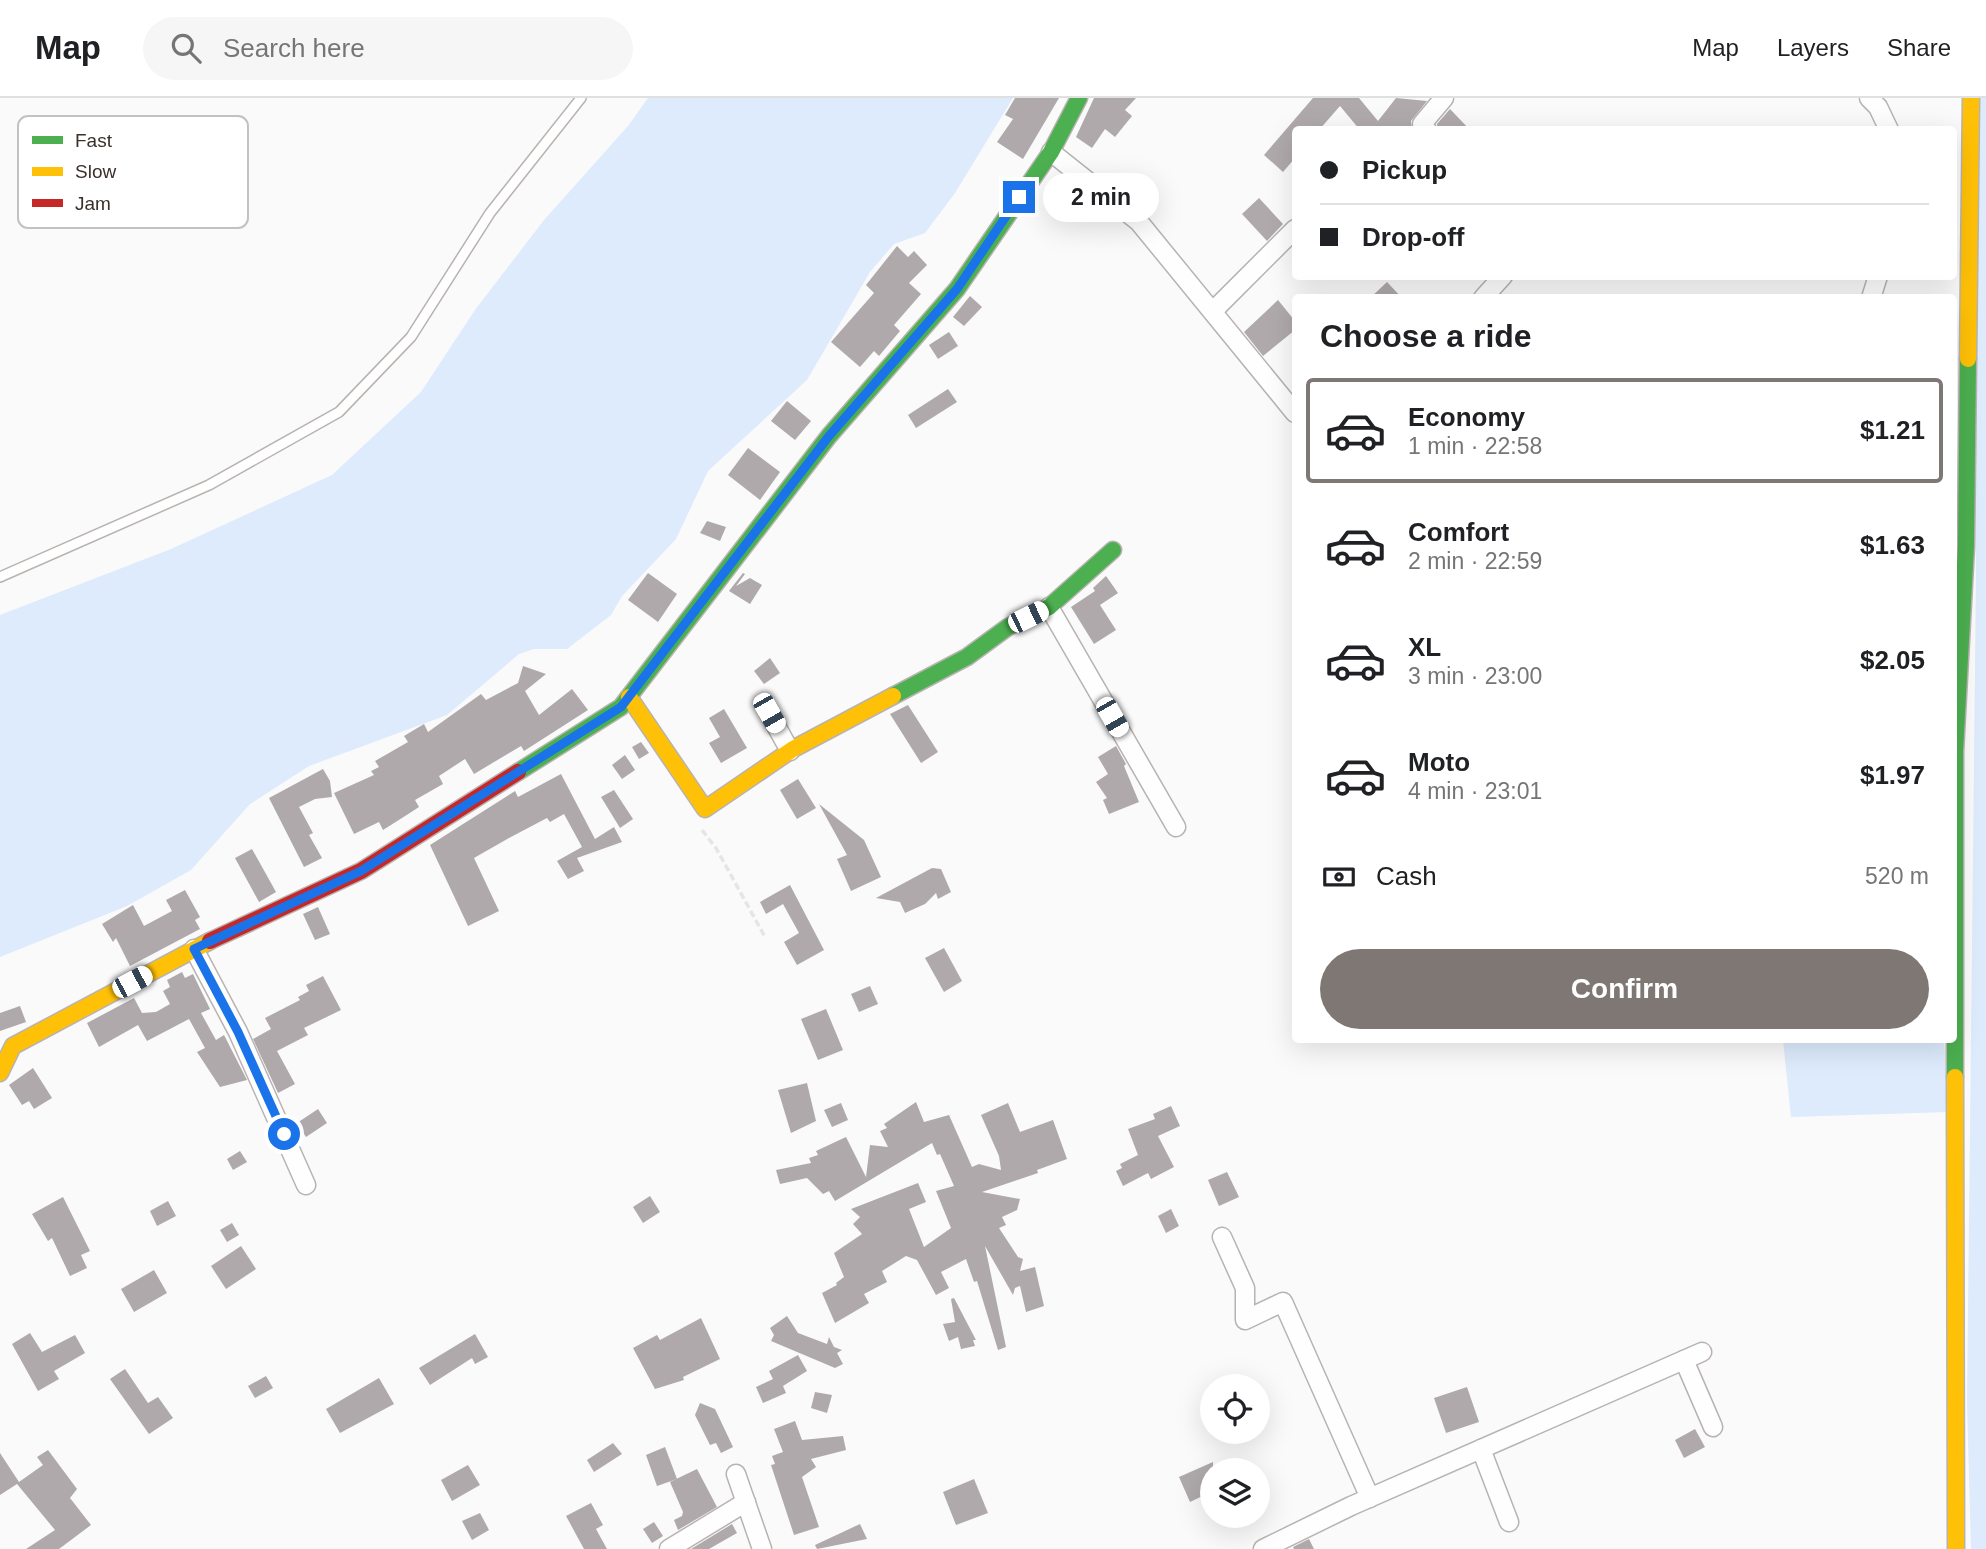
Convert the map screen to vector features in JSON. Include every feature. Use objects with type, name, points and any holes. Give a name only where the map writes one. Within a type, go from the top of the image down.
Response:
[{"type":"street","points":[[0,1073],[6,1048],[194,949],[361,871],[621,707],[829,436],[957,289],[1051,152],[1079,98]]},
{"type":"street","points":[[1424,126],[1422,124],[1444,98]]},
{"type":"street","points":[[1869,98],[1878,107],[1887,126]]},
{"type":"street","points":[[1957,711],[1966,532],[1971,98]]},
{"type":"street","points":[[1051,152],[1139,222],[1292,409]]},
{"type":"street","points":[[1213,311],[1292,232]]},
{"type":"street","points":[[1487,294],[1499,280]]},
{"type":"street","points":[[629,697],[705,809],[790,751],[967,657],[1008,626],[1049,607],[1113,550]]},
{"type":"street","points":[[1049,607],[1176,827]]},
{"type":"street","points":[[769,713],[790,751]]},
{"type":"street","points":[[194,949],[238,1032],[306,1185]]},
{"type":"street","points":[[1955,1043],[1956,1549]]},
{"type":"street","points":[[1222,1237],[1245,1288],[1245,1320],[1283,1301],[1370,1498]]},
{"type":"street","points":[[1263,1549],[1370,1498],[1702,1352]]},
{"type":"street","points":[[1684,1360],[1713,1427]]},
{"type":"street","points":[[1481,1449],[1509,1522]]},
{"type":"street","points":[[736,1474],[762,1549]]},
{"type":"street","points":[[669,1549],[746,1502]]},
{"type":"lane","points":[[0,577],[209,485],[339,412],[411,337],[490,213],[581,98]]},
{"type":"path","points":[[699,826],[716,848],[765,937]]},
{"type":"water","points":[[648,98],[1013,98],[955,193],[925,233],[894,244],[870,272],[807,380],[708,471],[676,539],[622,596],[611,615],[567,649],[534,649],[519,654],[447,715],[309,766],[250,804],[191,870],[127,906],[0,957],[0,615],[171,549],[332,475],[421,392],[475,310],[544,220],[628,126]]},
{"type":"water","points":[[1974,98],[1986,98],[1986,1549],[1971,1549],[1967,1403],[1976,579]]},
{"type":"water","points":[[1783,1043],[1944,1043],[1949,1112],[1791,1117]]},
{"type":"building","points":[[1015,98],[1059,98],[1023,159],[997,142],[1013,119],[1005,115]]},
{"type":"building","points":[[1094,98],[1136,98],[1125,110],[1132,116],[1115,137],[1105,129],[1092,148],[1076,137]]},
{"type":"building","points":[[1313,98],[1359,98],[1378,121],[1396,98],[1427,101],[1411,121],[1412,126],[1357,126],[1340,106],[1322,126],[1292,126],[1292,162],[1283,172],[1264,155]]},
{"type":"building","points":[[1450,109],[1466,126],[1437,126]]},
{"type":"building","points":[[1259,198],[1283,224],[1267,241],[1242,214]]},
{"type":"building","points":[[897,246],[908,257],[914,251],[927,265],[909,283],[921,294],[894,325],[900,331],[879,356],[874,351],[860,367],[831,342],[874,293],[866,285]]},
{"type":"building","points":[[1387,282],[1398,294],[1374,294]]},
{"type":"building","points":[[970,296],[982,307],[964,326],[953,317]]},
{"type":"building","points":[[1278,300],[1292,317],[1292,332],[1263,356],[1244,332]]},
{"type":"building","points":[[949,332],[958,346],[938,359],[929,345]]},
{"type":"building","points":[[948,389],[957,402],[916,428],[908,415]]},
{"type":"building","points":[[787,401],[811,421],[795,440],[771,421]]},
{"type":"building","points":[[748,448],[780,472],[760,500],[728,475]]},
{"type":"building","points":[[707,521],[726,527],[720,541],[700,533]]},
{"type":"building","points":[[648,573],[677,594],[658,622],[628,600]]},
{"type":"building","points":[[743,573],[745,574],[736,586],[750,578],[762,585],[750,604],[729,591]]},
{"type":"building","points":[[1106,576],[1118,593],[1100,605],[1116,630],[1094,644],[1071,607],[1095,591],[1093,588]]},
{"type":"building","points":[[770,658],[780,673],[764,684],[754,671]]},
{"type":"building","points":[[523,666],[546,674],[525,691],[539,715],[572,689],[588,710],[524,751],[521,746],[474,774],[465,759],[439,776],[443,784],[415,800],[419,807],[383,830],[379,822],[354,834],[334,793],[374,775],[371,771],[379,767],[375,761],[408,742],[404,736],[424,724],[428,732],[481,694],[486,700],[518,683]]},
{"type":"building","points":[[908,705],[938,752],[921,763],[890,714]]},
{"type":"building","points":[[724,709],[747,748],[721,763],[709,743],[720,737],[709,718]]},
{"type":"building","points":[[641,742],[649,753],[639,759],[632,747]]},
{"type":"building","points":[[1116,746],[1126,764],[1124,766],[1139,802],[1109,814],[1103,800],[1107,798],[1096,782],[1108,774],[1098,757]]},
{"type":"building","points":[[625,755],[635,770],[622,779],[612,765]]},
{"type":"building","points":[[323,769],[330,781],[332,797],[315,799],[299,807],[313,833],[309,835],[322,858],[304,867],[269,798]]},
{"type":"building","points":[[561,774],[595,839],[614,827],[622,842],[577,858],[584,871],[568,879],[557,861],[582,847],[564,814],[550,822],[547,818],[509,838],[474,858],[499,911],[468,926],[430,845],[515,791],[518,797]]},
{"type":"building","points":[[798,779],[816,808],[797,819],[780,790]]},
{"type":"building","points":[[614,790],[633,819],[620,828],[601,797]]},
{"type":"building","points":[[819,804],[864,840],[881,877],[851,891],[837,859],[847,855]]},
{"type":"building","points":[[252,849],[276,892],[259,902],[235,858]]},
{"type":"building","points":[[932,868],[941,869],[951,892],[938,899],[936,893],[925,904],[905,913],[900,902],[876,898]]},
{"type":"building","points":[[790,885],[824,950],[797,965],[784,942],[799,933],[783,904],[766,914],[760,902]]},
{"type":"building","points":[[185,890],[200,917],[195,920],[200,929],[130,966],[116,938],[113,942],[102,924],[133,905],[144,926],[172,911],[166,900]]},
{"type":"building","points":[[318,907],[330,934],[315,940],[303,914]]},
{"type":"building","points":[[944,948],[962,981],[944,992],[925,958]]},
{"type":"building","points":[[182,972],[185,978],[193,974],[210,1009],[201,1013],[216,1040],[224,1035],[247,1080],[220,1087],[197,1052],[205,1048],[189,1019],[147,1041],[138,1025],[99,1047],[87,1023],[134,998],[142,1013],[156,1012],[170,1004],[163,991],[170,987],[167,980]]},
{"type":"building","points":[[323,976],[341,1010],[304,1028],[308,1035],[277,1051],[295,1084],[278,1093],[253,1039],[271,1029],[265,1018],[300,1000],[298,997],[309,991],[306,985]]},
{"type":"building","points":[[870,986],[878,1004],[859,1012],[851,994]]},
{"type":"building","points":[[20,1006],[26,1022],[0,1031],[0,1013]]},
{"type":"building","points":[[826,1009],[843,1050],[818,1060],[801,1019]]},
{"type":"building","points":[[33,1068],[52,1098],[34,1109],[29,1101],[22,1105],[9,1085]]},
{"type":"building","points":[[807,1083],[816,1121],[791,1133],[778,1090]]},
{"type":"building","points":[[916,1102],[924,1122],[949,1115],[972,1167],[979,1164],[1001,1170],[999,1156],[981,1115],[1008,1103],[1020,1132],[1053,1120],[1067,1159],[1037,1170],[1038,1173],[982,1192],[1020,1199],[1017,1210],[1002,1217],[1006,1225],[999,1228],[1018,1257],[1023,1259],[1020,1271],[1035,1267],[1044,1306],[1026,1312],[1020,1286],[1015,1288],[1013,1295],[985,1246],[1006,1347],[998,1350],[977,1281],[974,1282],[966,1259],[941,1272],[949,1288],[936,1295],[917,1260],[906,1256],[882,1271],[887,1282],[864,1294],[869,1303],[835,1323],[822,1293],[837,1285],[844,1277],[834,1253],[862,1234],[853,1224],[860,1217],[851,1209],[918,1183],[926,1202],[909,1209],[924,1247],[951,1228],[936,1191],[954,1186],[940,1154],[937,1155],[932,1143],[835,1201],[829,1191],[823,1194],[807,1178],[780,1184],[776,1170],[811,1163],[809,1158],[818,1155],[816,1151],[846,1137],[866,1177],[870,1145],[888,1147],[880,1131],[887,1128],[884,1124]]},
{"type":"building","points":[[841,1103],[848,1120],[832,1127],[824,1110]]},
{"type":"building","points":[[1171,1106],[1180,1126],[1158,1136],[1174,1167],[1151,1179],[1148,1173],[1123,1186],[1116,1171],[1122,1168],[1120,1164],[1138,1155],[1128,1129],[1155,1119],[1153,1114]]},
{"type":"building","points":[[318,1109],[327,1123],[306,1137],[297,1123]]},
{"type":"building","points":[[240,1151],[247,1162],[233,1170],[227,1159]]},
{"type":"building","points":[[1227,1172],[1239,1197],[1219,1206],[1208,1180]]},
{"type":"building","points":[[650,1196],[660,1212],[643,1223],[633,1207]]},
{"type":"building","points":[[63,1197],[90,1251],[81,1255],[87,1268],[70,1276],[52,1238],[48,1241],[32,1214]]},
{"type":"building","points":[[168,1201],[176,1216],[157,1226],[150,1211]]},
{"type":"building","points":[[1171,1209],[1179,1226],[1166,1233],[1158,1216]]},
{"type":"building","points":[[232,1223],[239,1235],[227,1242],[220,1230]]},
{"type":"building","points":[[241,1246],[256,1269],[226,1289],[211,1266]]},
{"type":"building","points":[[154,1270],[167,1293],[134,1312],[121,1289]]},
{"type":"building","points":[[954,1298],[976,1340],[973,1340],[975,1346],[961,1349],[958,1337],[949,1341],[943,1324],[955,1322],[951,1299]]},
{"type":"building","points":[[787,1316],[798,1333],[827,1344],[829,1337],[834,1347],[842,1350],[837,1353],[843,1364],[835,1368],[771,1341],[774,1335],[770,1328]]},
{"type":"building","points":[[701,1318],[720,1359],[683,1377],[684,1380],[655,1389],[633,1348],[657,1335],[660,1340]]},
{"type":"building","points":[[30,1333],[42,1352],[75,1335],[85,1353],[54,1371],[59,1379],[38,1391],[12,1344]]},
{"type":"building","points":[[475,1334],[488,1357],[475,1364],[472,1358],[430,1385],[419,1368]]},
{"type":"building","points":[[798,1355],[807,1371],[783,1386],[786,1393],[763,1403],[756,1387],[773,1379],[769,1371]]},
{"type":"building","points":[[125,1369],[148,1403],[158,1397],[173,1418],[149,1434],[110,1379]]},
{"type":"building","points":[[266,1376],[273,1388],[255,1398],[248,1386]]},
{"type":"building","points":[[379,1378],[394,1404],[340,1433],[326,1409]]},
{"type":"building","points":[[1467,1387],[1479,1422],[1446,1433],[1434,1398]]},
{"type":"building","points":[[815,1392],[832,1395],[827,1413],[811,1408]]},
{"type":"building","points":[[700,1403],[715,1409],[733,1447],[721,1453],[716,1443],[710,1445],[695,1415]]},
{"type":"building","points":[[795,1421],[802,1440],[843,1436],[846,1450],[811,1459],[816,1467],[802,1477],[819,1527],[794,1535],[771,1465],[775,1464],[772,1456],[783,1452],[774,1429]]},
{"type":"building","points":[[1695,1429],[1705,1447],[1684,1458],[1675,1440]]},
{"type":"building","points":[[613,1443],[622,1454],[594,1472],[587,1460]]},
{"type":"building","points":[[665,1447],[677,1479],[657,1486],[646,1455]]},
{"type":"building","points":[[48,1450],[77,1489],[70,1498],[91,1525],[59,1549],[26,1549],[55,1530],[17,1484],[0,1495],[0,1453],[19,1482],[43,1465],[37,1457]]},
{"type":"building","points":[[468,1465],[480,1485],[452,1501],[441,1480]]},
{"type":"building","points":[[1200,1468],[1200,1497],[1190,1502],[1179,1477]]},
{"type":"building","points":[[697,1469],[717,1507],[678,1530],[674,1520],[682,1516],[683,1512],[670,1482]]},
{"type":"building","points":[[974,1479],[988,1513],[956,1525],[943,1492]]},
{"type":"building","points":[[591,1503],[603,1525],[596,1529],[607,1549],[584,1549],[566,1516]]},
{"type":"building","points":[[480,1513],[489,1530],[472,1540],[462,1521]]},
{"type":"building","points":[[654,1522],[663,1536],[652,1543],[643,1529]]},
{"type":"building","points":[[732,1524],[737,1533],[709,1549],[691,1549]]},
{"type":"building","points":[[860,1524],[867,1539],[817,1549],[815,1545]]},
{"type":"building","points":[[1309,1539],[1314,1549],[1294,1549],[1293,1547]]},
{"type":"traffic: fast","points":[[518,772],[621,707],[829,436],[957,289],[1051,152],[1079,98]]},
{"type":"traffic: fast","points":[[1957,714],[1966,546],[1968,359]]},
{"type":"traffic: fast","points":[[893,696],[967,657],[1008,627],[1049,607],[1113,550]]},
{"type":"traffic: fast","points":[[1955,1043],[1955,1077]]},
{"type":"traffic: slow","points":[[1968,359],[1971,98]]},
{"type":"traffic: slow","points":[[629,697],[705,809],[793,749],[893,696]]},
{"type":"traffic: slow","points":[[0,1073],[13,1046],[210,941]]},
{"type":"traffic: slow","points":[[1955,1077],[1956,1549]]},
{"type":"traffic: jam","points":[[210,941],[361,871],[518,772]]},
{"type":"route","points":[[284,1134],[238,1032],[194,949],[361,871],[621,707],[829,436],[957,289],[1019,197]]}]
